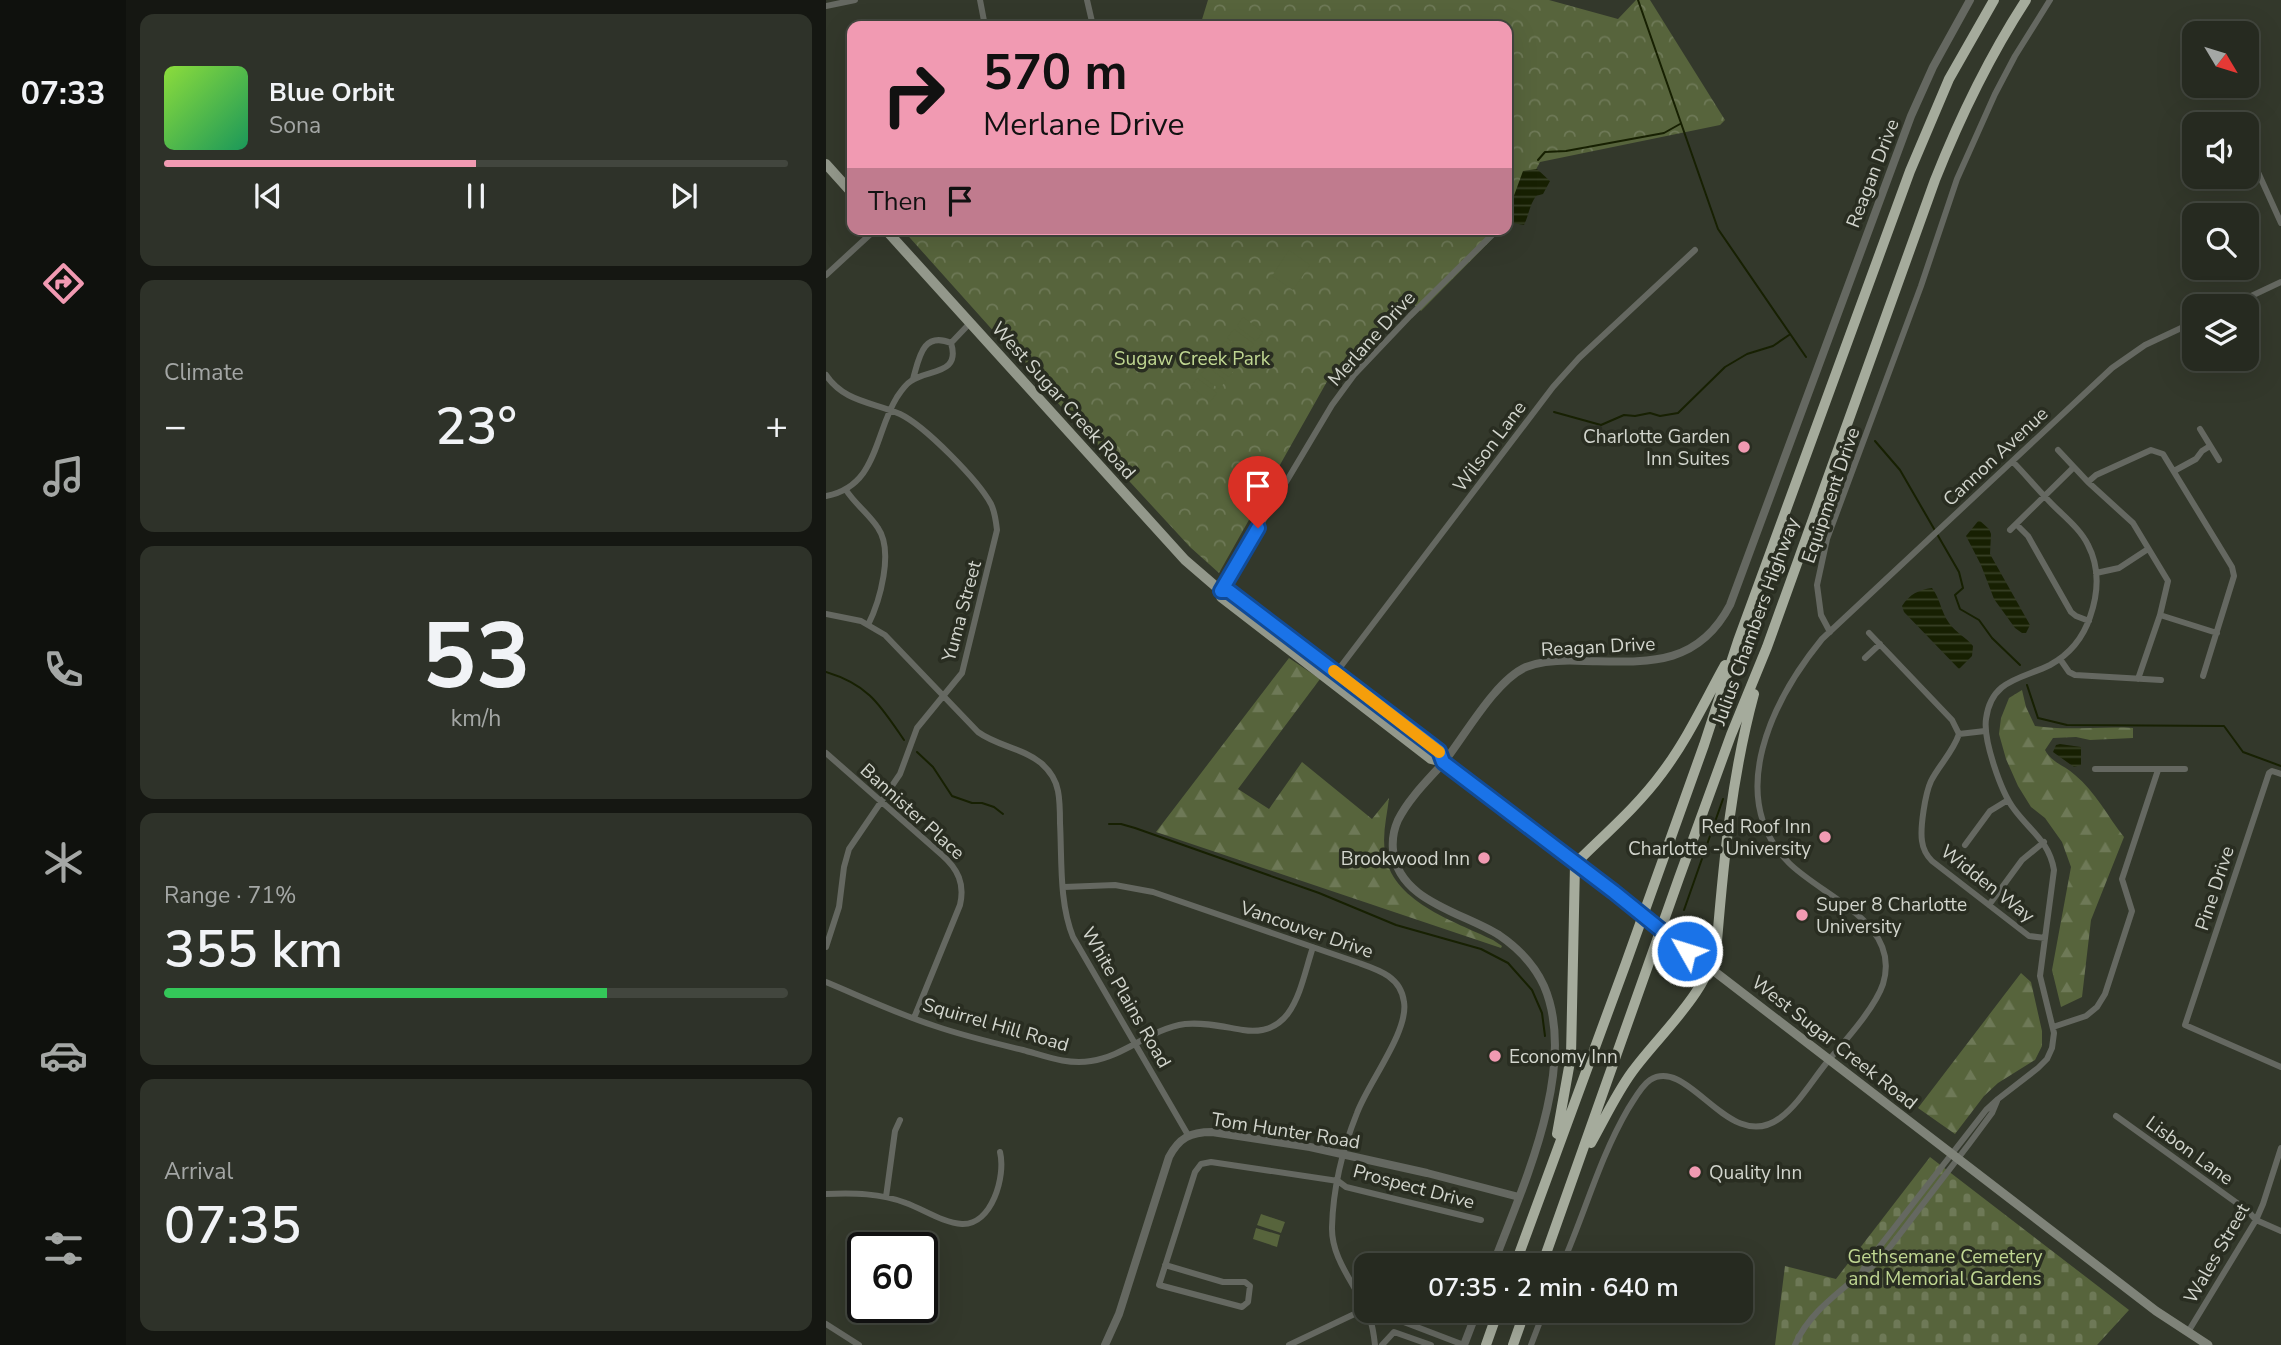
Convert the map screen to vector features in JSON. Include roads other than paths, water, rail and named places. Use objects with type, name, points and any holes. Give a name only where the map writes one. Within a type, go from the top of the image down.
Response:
[{"type":"highway","name":"Julius Chambers Highway","points":[[1519,1253],[1917,150],[1949,79],[1994,0]]},
{"type":"highway","name":"Julius Chambers Highway","points":[[1546,1253],[1731,735],[1767,647],[1935,180],[1968,103],[2007,30],[2029,0]]},
{"type":"highway","points":[[1553,1161],[1571,1056],[1575,864],[1631,810],[1661,774],[1691,728],[1738,641]]},
{"type":"highway","points":[[1578,1165],[1630,1074],[1703,983],[1710,968],[1716,948],[1724,858],[1739,752],[1767,647]]},
{"type":"highway","points":[[1486,1345],[1494,1323]]},
{"type":"highway","points":[[1513,1345],[1521,1323]]},
{"type":"main road","points":[[826,164],[847,187]]},
{"type":"main road","name":"West Sugar Creek Road","points":[[890,235],[1182,556],[1221,591],[1229,591],[1332,677],[1439,751],[1443,762],[1687,951],[2208,1345]]},
{"type":"street","points":[[826,6],[855,0]]},
{"type":"street","points":[[980,0],[984,21]]},
{"type":"street","points":[[1087,0],[1092,21]]},
{"type":"street","name":"Reagan Drive","points":[[1498,1253],[1541,1133],[1551,1088],[1554,1044],[1549,1000],[1540,978],[1522,954],[1497,934],[1415,891],[1401,875],[1393,855],[1393,836],[1399,819],[1510,676],[1522,669],[1546,662],[1650,661],[1671,657],[1701,643],[1724,618],[1910,116],[1970,0]]},
{"type":"street","name":"Equipment Drive","points":[[1830,632],[1821,615],[1817,585],[1827,539],[1957,179],[1995,94],[2027,35],[2050,0]]},
{"type":"street","points":[[2259,174],[2281,223]]},
{"type":"street","points":[[826,275],[869,235]]},
{"type":"street","name":"Merlane Drive","points":[[1221,591],[1332,405],[1354,375],[1492,235]]},
{"type":"street","name":"Wilson Lane","points":[[1332,677],[1553,387],[1579,358],[1695,250]]},
{"type":"street","points":[[2256,294],[2281,282]]},
{"type":"street","points":[[951,343],[970,323]]},
{"type":"street","name":"Cannon Avenue","points":[[1830,632],[2121,360],[2182,328]]},
{"type":"street","points":[[826,496],[846,490],[870,464],[890,411],[898,396],[913,379],[923,348],[936,340],[951,343]]},
{"type":"street","points":[[913,379],[944,370],[951,361],[951,343]]},
{"type":"street","name":"Yuma Street","points":[[826,375],[834,385],[852,398],[890,411],[918,425],[986,495],[996,519],[996,538],[962,673],[917,728],[900,774],[849,849],[839,907],[826,947]]},
{"type":"street","points":[[2200,429],[2219,460]]},
{"type":"street","points":[[2174,471],[2210,446]]},
{"type":"street","points":[[2058,450],[2133,523],[2168,582],[2160,615],[2138,679]]},
{"type":"street","points":[[2088,482],[2096,475],[2151,450],[2163,454],[2234,572],[2203,676]]},
{"type":"street","points":[[1795,1345],[1801,1332],[1820,1309],[1861,1274],[1866,1264],[1998,1099],[2038,1068],[2047,1059],[2052,1048],[2053,1027],[2040,976],[2054,870],[2052,858],[2044,842],[2008,800],[1992,756],[1985,722],[1990,702],[2003,685],[2060,659],[2074,648],[2089,621],[2097,596],[2096,573],[2088,545],[2078,531],[2013,462]]},
{"type":"street","points":[[2010,530],[2074,467]]},
{"type":"street","points":[[846,490],[879,529],[887,548],[886,563],[869,625]]},
{"type":"street","points":[[2016,524],[2028,536],[2071,612],[2089,621]]},
{"type":"street","points":[[2096,573],[2119,568],[2148,549]]},
{"type":"street","name":"White Plains Road","points":[[826,614],[847,617],[869,625],[891,640],[986,739],[1034,758],[1053,777],[1059,795],[1065,912],[1073,937],[1188,1135]]},
{"type":"street","points":[[2160,615],[2217,633]]},
{"type":"street","points":[[1567,1253],[1608,1147],[1634,1099],[1651,1079],[1665,1075],[1672,1077],[1732,1120],[1745,1126],[1762,1126],[1780,1118],[1787,1111],[1877,996],[1885,971],[1879,938],[1869,924],[1794,867],[1780,853],[1763,818],[1757,783],[1765,738],[1779,702],[1800,668],[1830,632]]},
{"type":"street","points":[[1869,633],[1952,720],[1959,734],[1985,731]]},
{"type":"street","points":[[1864,658],[1880,644]]},
{"type":"street","points":[[2060,659],[2069,672],[2075,675],[2161,680]]},
{"type":"street","name":"Widden Way","points":[[1959,734],[1955,747],[1928,788],[1921,834],[1926,854],[1931,861],[2029,936],[2045,938]]},
{"type":"street","name":"Bannister Place","points":[[826,753],[951,863],[962,885],[960,905],[914,1018]]},
{"type":"street","points":[[2095,769],[2185,769]]},
{"type":"street","points":[[2053,1027],[2086,1016],[2105,995],[2132,911],[2122,879],[2158,770]]},
{"type":"street","name":"Pine Drive","points":[[2281,774],[2272,771],[2269,773],[2185,1025],[2281,1067]]},
{"type":"street","points":[[1965,845],[1990,811],[2008,800]]},
{"type":"street","points":[[1989,905],[2022,860],[2044,842]]},
{"type":"street","name":"Vancouver Drive","points":[[1064,887],[1115,885],[1153,892],[1384,973],[1399,987],[1404,1000],[1400,1029],[1358,1111],[1344,1154]]},
{"type":"street","name":"Squirrel Hill Road","points":[[826,982],[936,1027],[1075,1062],[1106,1058],[1158,1032],[1185,1024],[1205,1024],[1257,1032],[1275,1027],[1283,1021],[1292,1007],[1313,947]]},
{"type":"street","name":"Lisbon Lane","points":[[2116,1116],[2248,1211],[2256,1220],[2281,1231]]},
{"type":"street","points":[[886,1197],[895,1131],[900,1120]]},
{"type":"street","name":"Tom Hunter Road","points":[[1105,1345],[1124,1301],[1168,1157],[1177,1143],[1188,1135],[1212,1132],[1310,1147],[1519,1197]]},
{"type":"street","name":"Wales Street","points":[[2188,1332],[2256,1220],[2281,1149]]},
{"type":"street","points":[[826,1194],[854,1193],[886,1197],[953,1223],[969,1224],[987,1212],[993,1200],[1002,1171],[1000,1152]]},
{"type":"street","name":"Prospect Drive","points":[[1344,1154],[1331,1230],[1335,1249],[1354,1288]]},
{"type":"street","name":"Prospect Drive","points":[[1165,1265],[1195,1172],[1200,1164],[1211,1162],[1338,1181],[1346,1187],[1481,1220]]},
{"type":"street","points":[[1165,1265],[1223,1282],[1245,1282],[1250,1286],[1248,1302],[1242,1307],[1159,1285],[1165,1265]]},
{"type":"street","points":[[1289,1345],[1354,1315]]},
{"type":"street","name":"Prospect Drive","points":[[1371,1323],[1375,1345]]},
{"type":"street","points":[[1408,1323],[1464,1345],[1472,1323]]},
{"type":"street","points":[[1531,1345],[1539,1323]]},
{"type":"street","points":[[826,1324],[859,1345]]},
{"type":"street","points":[[1382,1345],[1394,1332],[1431,1345]]},
{"type":"waterway","points":[[1638,0],[1718,229],[1806,357]]},
{"type":"waterway","points":[[1538,160],[1545,152],[1566,151],[1664,133],[1680,124]]},
{"type":"waterway","points":[[1554,412],[1601,425],[1624,415],[1650,413],[1660,416],[1678,413],[1725,367],[1747,354],[1773,346],[1789,335]]},
{"type":"waterway","points":[[1875,441],[1900,470],[1959,572],[1963,588],[1955,595],[1960,609],[1979,620],[1992,638],[2020,665]]},
{"type":"waterway","points":[[826,672],[863,690],[880,707],[904,740]]},
{"type":"waterway","points":[[2027,685],[2038,718],[2067,725],[2224,726],[2243,752],[2281,766]]},
{"type":"waterway","points":[[917,752],[933,767],[952,796],[994,807],[1003,814]]},
{"type":"waterway","points":[[1684,910],[1723,799]]},
{"type":"waterway","points":[[1109,824],[1135,828],[1319,893],[1396,925],[1481,949],[1508,963],[1532,990],[1542,1013],[1545,1036]]},
{"type":"place","name":"Charlotte Garden Inn Suites","points":[[1744,447]]},
{"type":"place","name":"Red Roof Inn Charlotte - University","points":[[1825,837]]},
{"type":"place","name":"Brookwood Inn","points":[[1484,858]]},
{"type":"place","name":"Super 8 Charlotte University","points":[[1802,915]]},
{"type":"place","name":"Economy Inn","points":[[1495,1056]]},
{"type":"place","name":"Quality Inn","points":[[1695,1172]]},
{"type":"park label","name":"Sugaw Creek Park","points":[[1192,358]]},
{"type":"park label","name":"Gethsemane Cemetery and Memorial Gardens","points":[[1945,1267]]}]
